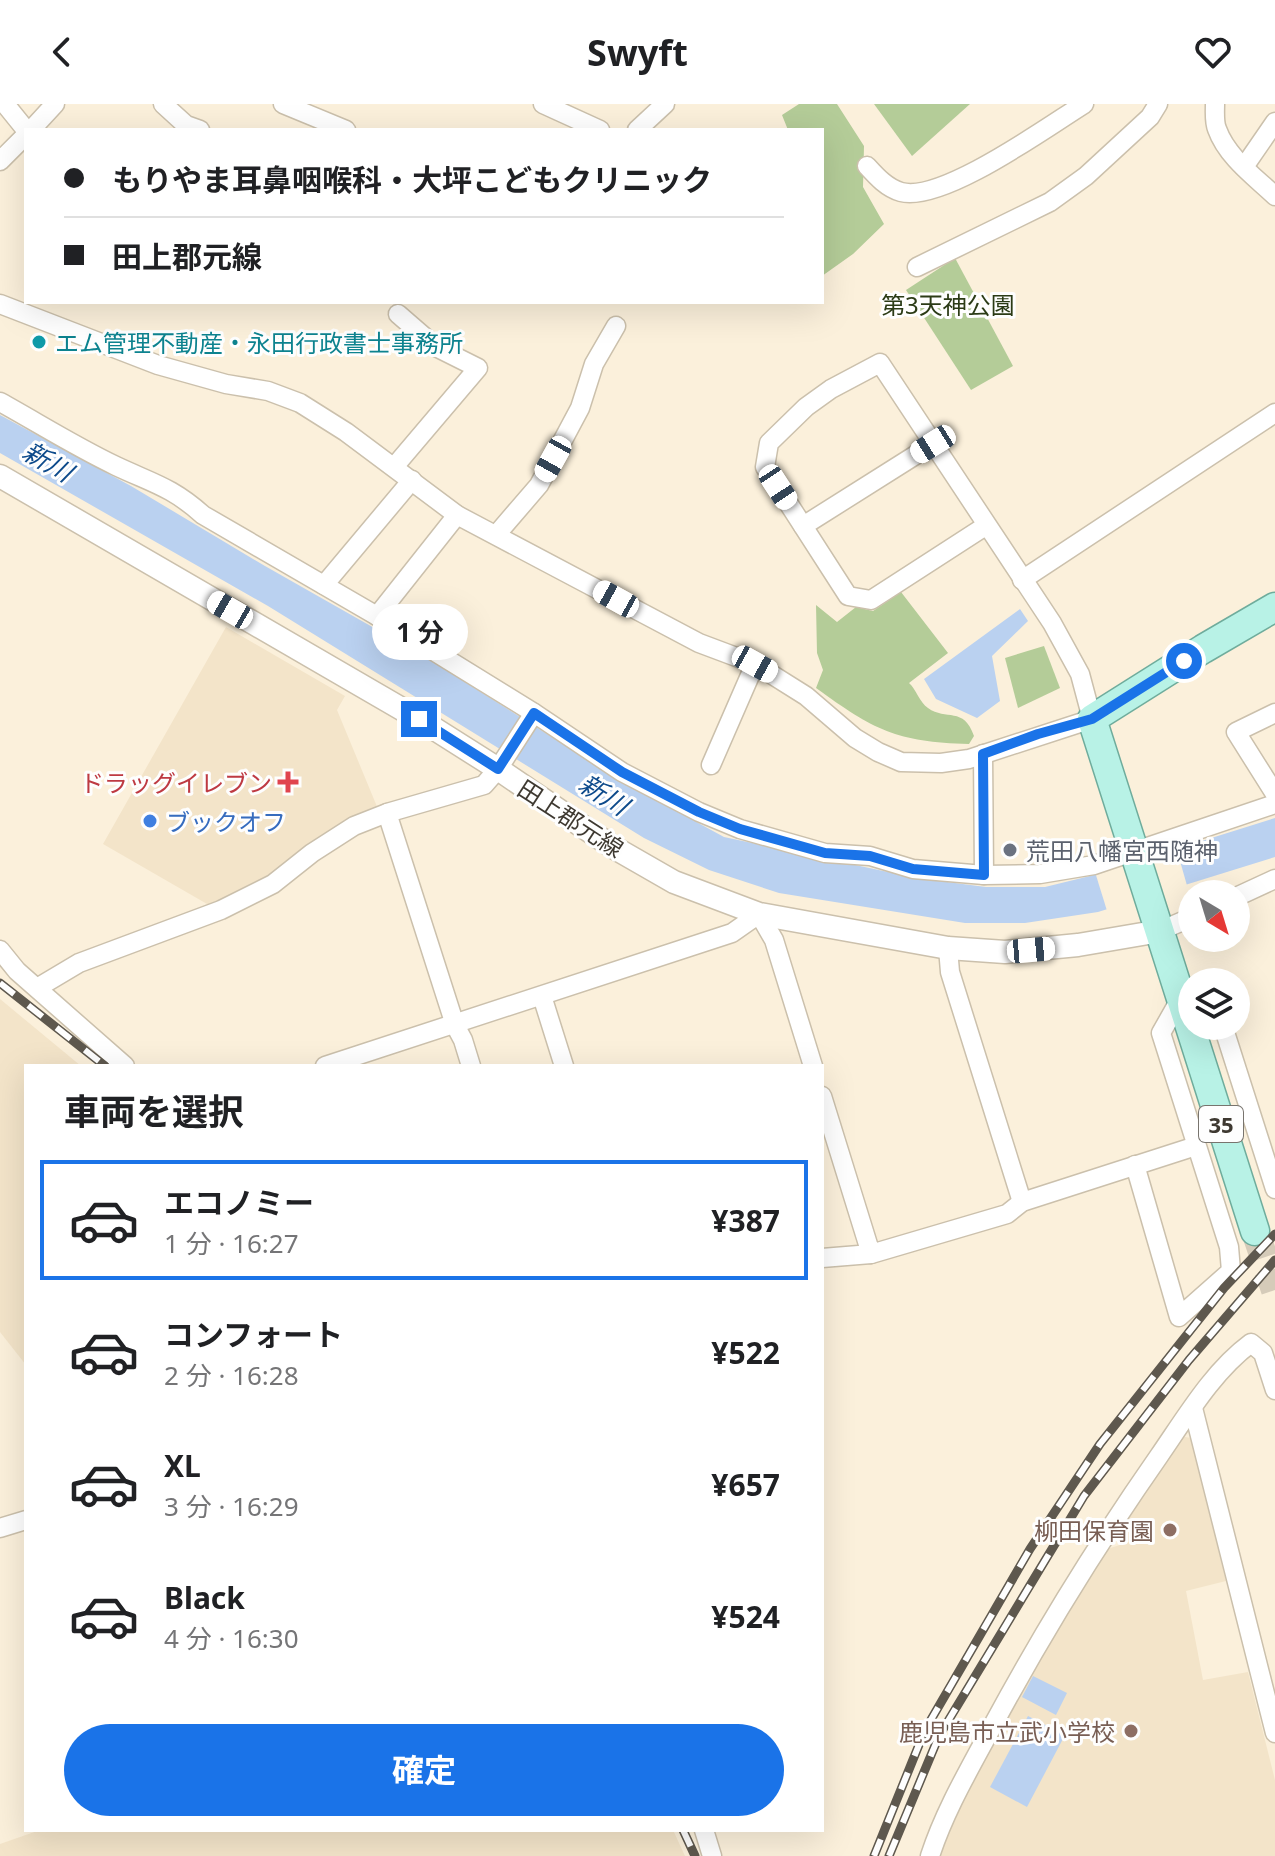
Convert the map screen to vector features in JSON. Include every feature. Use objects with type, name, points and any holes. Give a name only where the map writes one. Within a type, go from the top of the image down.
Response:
[{"type":"main road","points":[[1092,719],[1275,607]]},
{"type":"main road","name":"35","points":[[1092,719],[1178,983]]},
{"type":"main road","name":"35","points":[[1196,1040],[1255,1231]]},
{"type":"street","points":[[5,104],[25,128]]},
{"type":"street","points":[[32,128],[55,104]]},
{"type":"street","points":[[163,104],[186,125],[194,128]]},
{"type":"street","points":[[283,104],[341,128]]},
{"type":"street","points":[[543,104],[596,128]]},
{"type":"street","points":[[639,128],[665,104]]},
{"type":"street","points":[[867,166],[881,182],[902,192],[925,192],[982,168],[1084,104]]},
{"type":"street","points":[[917,267],[1050,202],[1086,176],[1150,117],[1158,104]]},
{"type":"street","points":[[1215,104],[1216,128],[1226,146],[1275,196]]},
{"type":"street","points":[[1244,167],[1275,122]]},
{"type":"street","points":[[0,161],[24,136]]},
{"type":"street","points":[[0,304],[158,365],[226,384],[268,391],[300,403],[394,467],[457,515],[699,643],[755,664],[806,696],[855,738],[901,762],[941,763],[983,754],[1092,719],[1080,674],[1052,623],[880,363],[831,389],[806,407],[769,443],[765,467],[848,596],[871,600],[987,525]]},
{"type":"street","points":[[394,467],[478,368],[436,347],[398,314]]},
{"type":"street","points":[[496,535],[539,485],[580,408],[594,364],[616,326]]},
{"type":"street","points":[[0,402],[117,466],[158,483],[203,515],[377,616],[534,713],[622,772],[699,812],[740,829],[825,853],[870,856],[913,869],[984,875],[1040,874],[1094,865],[1133,849],[1275,804]]},
{"type":"street","points":[[1022,580],[1275,413]]},
{"type":"street","points":[[803,526],[933,444]]},
{"type":"street","name":"田上郡元線","points":[[0,476],[419,719],[613,847],[674,882],[759,914],[948,948],[1018,951],[1102,942],[1160,931]]},
{"type":"street","points":[[324,585],[412,480]]},
{"type":"street","points":[[377,616],[457,515]]},
{"type":"street","points":[[711,765],[755,664]]},
{"type":"street","points":[[37,988],[79,963],[221,910],[273,884],[312,853],[344,833],[387,813],[484,785],[534,713]]},
{"type":"street","points":[[1275,713],[1236,732],[1275,794]]},
{"type":"street","points":[[983,754],[984,875]]},
{"type":"street","points":[[387,813],[470,1064]]},
{"type":"street","points":[[1250,891],[1275,879]]},
{"type":"street","points":[[331,1064],[732,933],[759,914],[774,940],[812,1064]]},
{"type":"street","points":[[1160,931],[1178,923]]},
{"type":"street","points":[[948,948],[950,972],[1022,1202]]},
{"type":"street","points":[[0,950],[17,971],[123,1064]]},
{"type":"street","points":[[542,996],[563,1064]]},
{"type":"street","points":[[1135,1165],[1179,1317],[1231,1271],[1229,1247],[1161,1033],[1178,1017]]},
{"type":"street","points":[[1227,1040],[1275,1189]]},
{"type":"street","points":[[824,1102],[871,1254]]},
{"type":"street","points":[[824,1258],[871,1254],[1007,1214],[1022,1202],[1196,1146]]},
{"type":"street","points":[[930,1856],[942,1819],[1025,1667],[1111,1526],[1193,1408],[1236,1354],[1251,1343],[1263,1353],[1275,1390]]},
{"type":"street","points":[[1193,1408],[1275,1733]]},
{"type":"street","points":[[0,1528],[24,1521]]},
{"type":"street","points":[[705,1832],[712,1856]]},
{"type":"shaded area","points":[[226,627],[345,696],[337,710],[378,809],[344,825],[236,897],[214,908],[103,844]]},
{"type":"shaded area","points":[[0,999],[79,1064],[24,1064],[24,1362],[0,1332]]},
{"type":"shaded area","name":"鹿児島市立武小学校","points":[[1180,1436],[1191,1438],[1226,1581],[1186,1591],[1203,1680],[1248,1672],[1275,1780],[1275,1856],[939,1856],[954,1818],[1058,1620],[1101,1551],[1129,1542],[1123,1517]]},
{"type":"shaded area","points":[[34,1832],[674,1832],[685,1856],[0,1856],[0,1844]]},
{"type":"green space","points":[[799,104],[837,104],[864,146],[863,187],[884,224],[853,254],[824,275],[824,128],[787,128],[782,115]]},
{"type":"green space","points":[[874,104],[970,104],[912,156]]},
{"type":"green space","name":"第3天神公園","points":[[955,258],[1013,366],[971,390],[906,290]]},
{"type":"green space","points":[[901,592],[948,653],[909,683],[928,708],[965,721],[974,736],[969,744],[922,740],[887,731],[854,714],[816,688],[823,670],[817,653],[816,605],[837,622],[856,607],[873,611]]},
{"type":"green space","points":[[1044,646],[1060,688],[1018,708],[1005,658]]},
{"type":"water","name":"新川","points":[[0,415],[131,486],[427,658],[621,781],[724,837],[916,878],[986,887],[1045,887],[1275,818],[1275,857],[1201,880],[1178,880],[1178,887],[1098,912],[1025,923],[965,923],[779,893],[709,870],[644,838],[268,606],[0,453]]},
{"type":"water","points":[[1020,609],[1028,621],[992,656],[1000,701],[977,718],[936,699],[924,679]]},
{"type":"water","points":[[1033,1676],[1067,1693],[1056,1715],[1022,1697]]},
{"type":"water","points":[[1028,1716],[1065,1735],[1027,1807],[990,1787]]},
{"type":"pier","points":[[1176,847],[1185,880],[1178,880],[1178,892],[1108,914],[1095,872]]},
{"type":"tunnel","points":[[1255,1231],[1275,1290]]},
{"type":"railway","points":[[0,983],[102,1064]]},
{"type":"railway","points":[[874,1856],[925,1730],[1030,1549],[1100,1444],[1224,1288],[1275,1234]]},
{"type":"railway","points":[[889,1856],[939,1736],[1084,1496],[1189,1360],[1275,1260]]},
{"type":"railway","points":[[684,1832],[695,1856]]},
{"type":"place","name":"エム管理不動産・永田行政書士事務所","points":[[39,342]]},
{"type":"place","name":"ドラッグイレブン","points":[[288,782]]},
{"type":"place","name":"ブックオフ","points":[[150,821]]},
{"type":"place","name":"荒田八幡宮西随神","points":[[1010,850]]},
{"type":"place","name":"柳田保育園","points":[[1170,1530]]},
{"type":"place","name":"鹿児島市立武小学校","points":[[1131,1731]]},
{"type":"route","points":[[419,719],[498,769],[534,713],[622,772],[699,812],[740,829],[825,853],[870,856],[913,869],[984,875],[983,754],[1092,719],[1184,661]]}]
